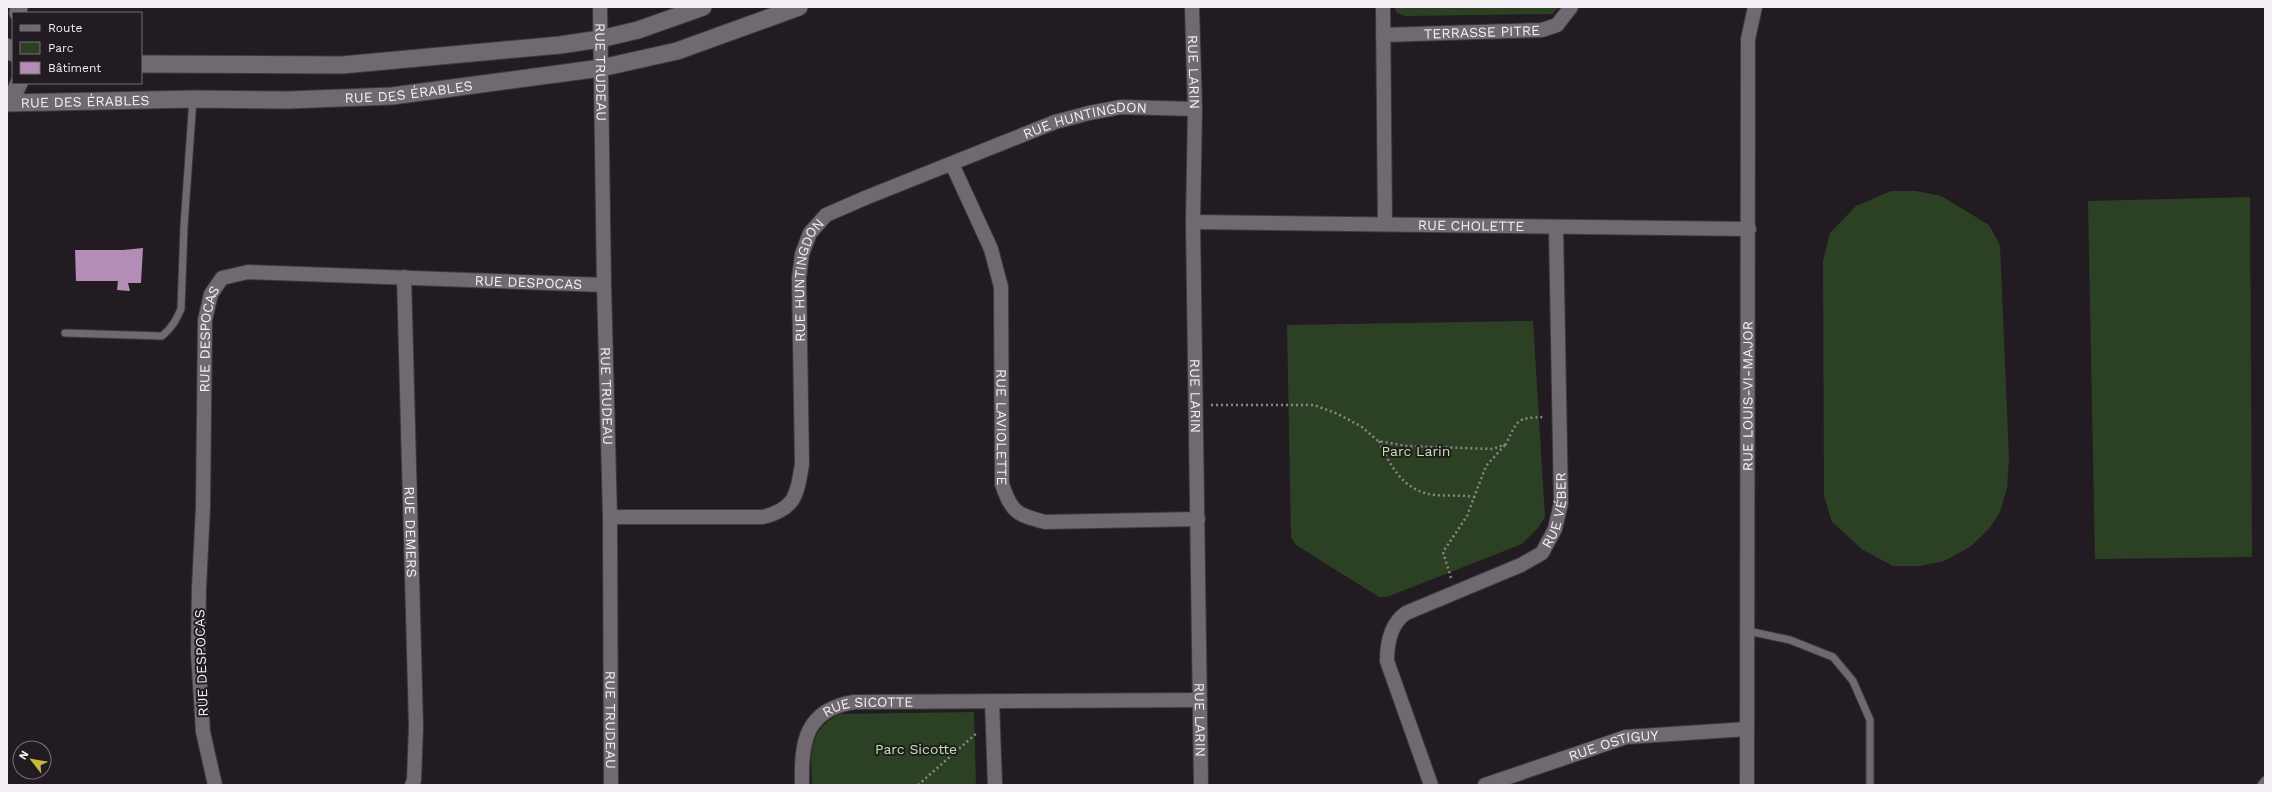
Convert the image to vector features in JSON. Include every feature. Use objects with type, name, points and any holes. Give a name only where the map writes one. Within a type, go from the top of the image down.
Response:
[{"type":"street","name":"RUE TRUDEAU","points":[[600,7],[604,285],[610,517],[610,785]]},
{"type":"street","points":[[142,64],[342,65],[560,45],[600,39],[638,30],[703,7]]},
{"type":"street","name":"RUE DES ÉRABLES","points":[[7,102],[193,99],[288,100],[392,96],[601,68],[677,50],[799,7]]},
{"type":"street","name":"RUE LARIN","points":[[1192,7],[1195,109],[1193,222],[1201,785]]},
{"type":"street","points":[[1384,7],[1385,224]]},
{"type":"street","name":"TERRASSE PITRE","points":[[1383,35],[1542,30],[1556,25],[1571,7]]},
{"type":"street","name":"RUE LOUIS-VI-MAJOR","points":[[1747,785],[1748,38],[1755,7]]},
{"type":"street","points":[[7,102],[14,94],[19,84]]},
{"type":"street","name":"RUE HUNTINGDON","points":[[610,517],[763,517],[779,513],[793,501],[798,490],[802,464],[799,278],[802,254],[810,233],[826,215],[1056,122],[1089,113],[1121,107],[1195,109]]},
{"type":"street","name":"RUE LAVIOLETTE","points":[[952,164],[991,249],[1001,287],[1002,484],[1009,504],[1024,517],[1045,522],[1198,519]]},
{"type":"street","name":"RUE CHOLETTE","points":[[1193,222],[1748,229]]},
{"type":"street","name":"RUE VÉBER","points":[[1431,785],[1387,661],[1387,642],[1401,616],[1521,565],[1542,554],[1555,529],[1561,503],[1556,227]]},
{"type":"street","name":"RUE DESPOCAS","points":[[215,785],[203,732],[198,653],[198,588],[203,507],[205,320],[211,294],[222,278],[248,272],[604,285]]},
{"type":"street","name":"RUE DEMERS","points":[[404,277],[416,726],[414,780],[412,785]]},
{"type":"street","name":"RUE SICOTTE","points":[[802,785],[802,753],[805,737],[812,725],[824,713],[838,705],[854,702],[1200,700]]},
{"type":"street","points":[[992,701],[995,785]]},
{"type":"street","name":"RUE OSTIGUY","points":[[1485,785],[1626,737],[1747,729]]},
{"type":"lane","points":[[65,334],[162,336],[170,330],[177,319],[181,309],[184,226],[193,99]]},
{"type":"lane","points":[[1748,632],[1790,640],[1833,657],[1853,681],[1870,720],[1870,785]]},
{"type":"lane","points":[[2261,785],[2265,780]]},
{"type":"path","points":[[1196,405],[1314,405],[1338,414],[1362,427],[1378,441],[1389,464],[1405,484],[1433,495],[1475,497]]},
{"type":"path","points":[[1455,592],[1443,552],[1457,533],[1475,497],[1486,466],[1506,444],[1517,422],[1525,418],[1560,416]]},
{"type":"path","points":[[1378,441],[1407,446],[1493,449],[1506,444]]},
{"type":"path","points":[[918,785],[980,731],[993,725]]},
{"type":"green space","points":[[1394,7],[1559,7],[1552,14],[1405,16],[1397,13]]},
{"type":"green space","points":[[1891,191],[1916,191],[1941,196],[1989,225],[2000,245],[2009,459],[2007,488],[2000,512],[1989,529],[1970,547],[1944,561],[1920,566],[1893,566],[1863,550],[1832,522],[1824,496],[1823,261],[1830,233],[1856,206]]},
{"type":"green space","points":[[2250,197],[2252,557],[2095,559],[2088,201]]},
{"type":"green space","name":"Parc Larin","points":[[1533,321],[1545,517],[1538,528],[1522,544],[1387,597],[1379,597],[1296,545],[1291,537],[1287,325]]},
{"type":"green space","name":"Parc Sicotte","points":[[974,712],[976,785],[812,785],[811,763],[813,744],[816,735],[829,720],[840,714]]},
{"type":"building","points":[[143,248],[141,283],[128,283],[130,291],[117,290],[118,281],[76,281],[75,250],[123,250]]}]
